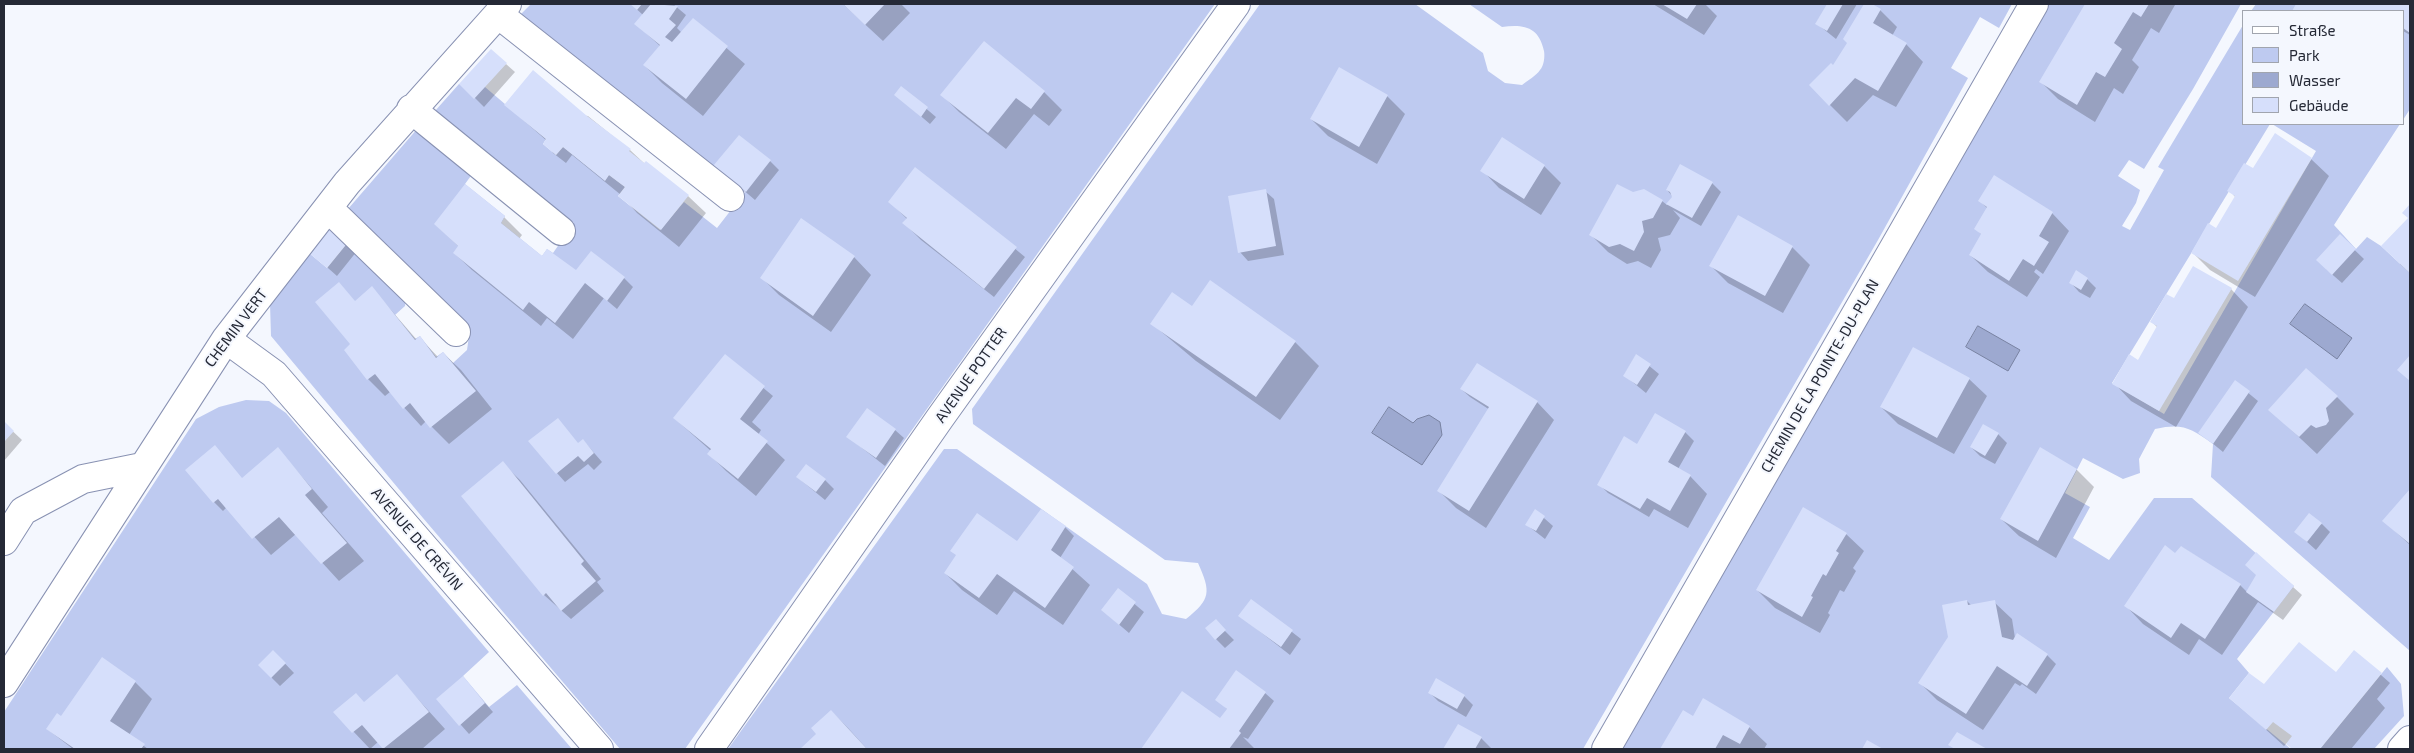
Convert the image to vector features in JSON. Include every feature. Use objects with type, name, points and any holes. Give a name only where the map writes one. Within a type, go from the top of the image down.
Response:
[{"type":"street","name":"AVENUE POTTER","points":[[709,749],[940,418],[1236,4]]},
{"type":"street","name":"CHEMIN DE LA POINTE-DU-PLAN","points":[[1606,749],[2034,4]]},
{"type":"street","name":"CHEMIN VERT","points":[[4,683],[226,339],[347,182],[503,9]]},
{"type":"street","points":[[503,9],[730,196]]},
{"type":"street","points":[[412,109],[561,231]]},
{"type":"street","points":[[328,208],[456,332]]},
{"type":"street","name":"AVENUE DE CRÉVIN","points":[[226,339],[274,374],[599,749]]},
{"type":"street","points":[[4,541],[23,511],[83,479],[142,467]]},
{"type":"street","points":[[2402,749],[2410,740]]},
{"type":"green space","points":[[531,4],[1215,4],[685,749],[620,749],[271,336],[270,303],[309,253],[327,268],[349,241],[406,296],[405,306],[395,315],[415,339],[420,336],[436,357],[443,352],[453,363],[467,350],[470,329],[348,209],[418,128],[473,173],[465,184],[505,216],[501,223],[542,256],[547,249],[553,253],[574,223],[435,111],[459,84],[485,87],[546,139],[543,144],[556,155],[563,147],[605,180],[609,175],[625,187],[618,196],[660,230],[684,202],[717,228],[745,192],[521,14]]},
{"type":"green space","points":[[1260,4],[1415,4],[1483,53],[1488,71],[1505,83],[1522,85],[1536,74],[1542,66],[1544,51],[1542,43],[1534,32],[1529,29],[1517,26],[1502,27],[1469,4],[2012,4],[1999,28],[1980,17],[1951,68],[1968,78],[1878,240],[1583,749],[728,749],[944,449],[957,449],[1147,584],[1162,614],[1186,619],[1200,606],[1204,600],[1207,588],[1198,563],[1165,560],[973,424],[972,409]]},
{"type":"green space","points":[[2049,4],[2241,4],[2193,89],[2144,169],[2129,160],[2118,176],[2140,190],[2136,203],[2122,226],[2130,230],[2164,170],[2158,167],[2242,27],[2242,125],[2269,125],[2112,383],[2164,414],[2316,151],[2274,125],[2399,125],[2334,225],[2356,249],[2367,237],[2381,246],[2410,273],[2410,651],[2211,477],[2213,444],[2186,428],[2165,427],[2155,429],[2139,459],[2140,473],[2123,479],[2083,458],[2065,493],[2090,507],[2073,538],[2109,560],[2154,498],[2192,498],[2294,586],[2237,659],[2249,673],[2229,698],[2291,749],[1621,749],[1748,531]]},
{"type":"green space","points":[[2256,4],[2410,4],[2410,109],[2404,118],[2404,10],[2252,10]]},
{"type":"green space","points":[[246,400],[269,401],[286,413],[489,652],[463,676],[489,707],[517,685],[572,749],[4,749],[4,712],[196,419],[219,407]]},
{"type":"green space","points":[[2387,667],[2401,684],[2404,716],[2374,749],[2320,749]]},
{"type":"water","points":[[2305,304],[2352,338],[2337,359],[2290,324]]},
{"type":"water","points":[[1978,326],[2020,350],[2008,371],[1966,347]]},
{"type":"water","points":[[1389,407],[1413,423],[1417,419],[1429,415],[1440,422],[1442,435],[1422,465],[1372,433]]},
{"type":"building","points":[[630,4],[642,4],[637,10]]},
{"type":"building","points":[[651,4],[678,6],[669,19],[676,25],[665,37],[672,42],[693,18],[728,46],[686,99],[643,65],[660,45],[634,24]]},
{"type":"building","points":[[843,4],[885,4],[865,25]]},
{"type":"building","points":[[1662,4],[1697,4],[1687,19]]},
{"type":"building","points":[[1827,4],[1843,4],[1827,31],[1815,24]]},
{"type":"building","points":[[1864,4],[1872,4],[1881,9],[1873,23],[1907,43],[1878,91],[1855,78],[1829,106],[1809,85],[1831,63],[1833,65],[1847,43],[1843,39]]},
{"type":"building","points":[[2085,4],[2149,4],[2141,17],[2133,12],[2114,43],[2122,49],[2105,77],[2096,72],[2077,105],[2039,82]]},
{"type":"building","points":[[2296,4],[2410,4],[2410,33],[2404,29],[2404,10],[2293,10]]},
{"type":"building","points":[[984,41],[1045,91],[1031,109],[1016,98],[988,133],[940,95]]},
{"type":"building","points":[[491,49],[507,63],[474,99],[459,84]]},
{"type":"building","points":[[1339,67],[1388,95],[1359,147],[1310,119]]},
{"type":"building","points":[[533,70],[587,116],[631,149],[629,151],[644,163],[646,161],[689,195],[661,230],[618,196],[625,187],[609,175],[605,181],[563,147],[556,155],[543,144],[546,139],[504,105]]},
{"type":"building","points":[[901,86],[928,107],[921,117],[894,95]]},
{"type":"building","points":[[2275,133],[2312,158],[2238,281],[2191,253],[2208,223],[2216,228],[2235,196],[2227,191],[2244,163],[2253,168]]},
{"type":"building","points":[[739,135],[771,160],[746,192],[713,166]]},
{"type":"building","points":[[1502,137],[1545,165],[1524,199],[1480,171]]},
{"type":"building","points":[[1680,164],[1713,182],[1692,218],[1666,204],[1672,197],[1670,192],[1666,190]]},
{"type":"building","points":[[915,167],[1017,247],[984,289],[902,223],[907,218],[888,202]]},
{"type":"building","points":[[1994,175],[2053,212],[2039,236],[2049,242],[2034,266],[2023,259],[2009,281],[1969,255],[1981,234],[1974,229],[1987,207],[1978,201]]},
{"type":"building","points":[[465,184],[505,216],[501,223],[542,256],[547,249],[576,270],[591,251],[625,277],[607,301],[585,283],[555,323],[529,302],[523,310],[453,253],[458,246],[434,224]]},
{"type":"building","points":[[1617,184],[1633,192],[1644,189],[1663,200],[1653,218],[1642,221],[1644,232],[1634,251],[1620,244],[1609,247],[1589,235]]},
{"type":"building","points":[[1266,189],[1276,246],[1238,253],[1228,196]]},
{"type":"building","points":[[2410,204],[2410,273],[2381,246],[2408,218],[2402,213]]},
{"type":"building","points":[[1738,215],[1793,246],[1765,296],[1709,266]]},
{"type":"building","points":[[801,218],[855,256],[813,316],[760,278]]},
{"type":"building","points":[[331,226],[349,241],[327,268],[309,253]]},
{"type":"building","points":[[2340,234],[2356,249],[2332,275],[2316,260]]},
{"type":"building","points":[[2193,266],[2232,288],[2159,411],[2112,384],[2129,354],[2138,360],[2157,326],[2150,322],[2166,294],[2174,298]]},
{"type":"building","points":[[2076,270],[2088,278],[2081,290],[2069,283]]},
{"type":"building","points":[[1210,280],[1296,341],[1256,397],[1150,324],[1172,292],[1192,306]]},
{"type":"building","points":[[339,282],[355,301],[372,286],[415,340],[420,336],[436,358],[443,352],[476,391],[430,428],[410,403],[403,409],[375,374],[367,380],[344,350],[350,344],[315,302]]},
{"type":"building","points":[[1913,347],[1970,378],[1937,438],[1880,407]]},
{"type":"building","points":[[725,354],[765,386],[740,419],[768,441],[738,479],[707,454],[711,449],[673,418]]},
{"type":"building","points":[[1636,354],[1651,364],[1637,385],[1623,376]]},
{"type":"building","points":[[2410,355],[2410,381],[2397,370]]},
{"type":"building","points":[[1477,363],[1538,401],[1469,511],[1437,491],[1489,407],[1460,389]]},
{"type":"building","points":[[2306,368],[2338,396],[2326,408],[2329,421],[2326,425],[2316,428],[2311,425],[2299,437],[2268,410]]},
{"type":"building","points":[[2235,380],[2250,391],[2213,444],[2198,433]]},
{"type":"building","points":[[867,408],[896,429],[876,458],[846,437]]},
{"type":"building","points":[[1655,413],[1686,431],[1668,462],[1691,475],[1670,511],[1647,498],[1640,509],[1597,485],[1624,436],[1637,444]]},
{"type":"building","points":[[558,418],[578,443],[583,439],[594,453],[584,462],[578,456],[556,474],[528,441]]},
{"type":"building","points":[[4,421],[14,431],[4,442]]},
{"type":"building","points":[[1983,424],[1999,433],[1985,456],[1970,447]]},
{"type":"building","points":[[215,445],[242,478],[278,447],[312,489],[305,495],[347,543],[321,564],[279,517],[252,539],[218,499],[213,503],[185,470]]},
{"type":"building","points":[[2040,447],[2077,469],[2038,541],[2000,519]]},
{"type":"building","points":[[503,461],[584,561],[581,564],[596,581],[561,611],[546,593],[543,596],[461,496]]},
{"type":"building","points":[[806,464],[826,479],[816,492],[796,477]]},
{"type":"building","points":[[2410,489],[2410,544],[2382,521]]},
{"type":"building","points":[[1803,507],[1847,533],[1836,551],[1839,553],[1826,576],[1823,574],[1802,617],[1756,590]]},
{"type":"building","points":[[1041,509],[1066,526],[1051,550],[1074,567],[1045,608],[997,574],[979,598],[944,573],[956,555],[950,551],[977,513],[1017,541]]},
{"type":"building","points":[[1535,509],[1545,516],[1536,531],[1525,525]]},
{"type":"building","points":[[2309,513],[2322,523],[2307,542],[2294,532]]},
{"type":"building","points":[[2165,545],[2175,553],[2181,546],[2241,584],[2205,639],[2181,623],[2171,638],[2124,606]]},
{"type":"building","points":[[2256,552],[2294,586],[2274,612],[2246,592],[2256,575],[2245,565]]},
{"type":"building","points":[[1118,588],[1136,602],[1119,625],[1101,610]]},
{"type":"building","points":[[1251,599],[1293,630],[1281,647],[1238,616]]},
{"type":"building","points":[[1967,600],[1968,605],[1995,600],[2002,637],[2013,640],[2017,633],[2048,654],[2027,686],[1997,666],[1966,714],[1918,683],[1948,637],[1942,605]]},
{"type":"building","points":[[1216,619],[1226,630],[1215,640],[1205,628]]},
{"type":"building","points":[[2299,642],[2336,672],[2354,650],[2382,673],[2320,749],[2292,749],[2286,744],[2292,736],[2273,722],[2266,730],[2229,698],[2249,673],[2264,684]]},
{"type":"building","points":[[273,650],[286,663],[271,678],[258,665]]},
{"type":"building","points":[[102,657],[136,681],[110,721],[145,744],[141,749],[75,749],[46,729],[57,713],[61,716]]},
{"type":"building","points":[[1236,670],[1266,692],[1229,749],[1141,749],[1182,691],[1220,718],[1227,709],[1215,700]]},
{"type":"building","points":[[397,674],[429,712],[383,749],[362,725],[352,733],[333,712],[356,693],[364,702]]},
{"type":"building","points":[[463,676],[485,703],[459,726],[436,699]]},
{"type":"building","points":[[1436,678],[1465,695],[1457,709],[1428,693]]},
{"type":"building","points":[[1703,698],[1750,726],[1740,744],[1723,735],[1715,749],[1660,749],[1683,710],[1693,716]]},
{"type":"building","points":[[831,710],[867,749],[800,749],[816,734],[811,728]]},
{"type":"building","points":[[1458,724],[1482,737],[1475,749],[1443,749]]},
{"type":"building","points":[[1957,732],[1987,749],[1955,749],[1948,745]]},
{"type":"building","points":[[1867,740],[1883,749],[1862,749]]}]
